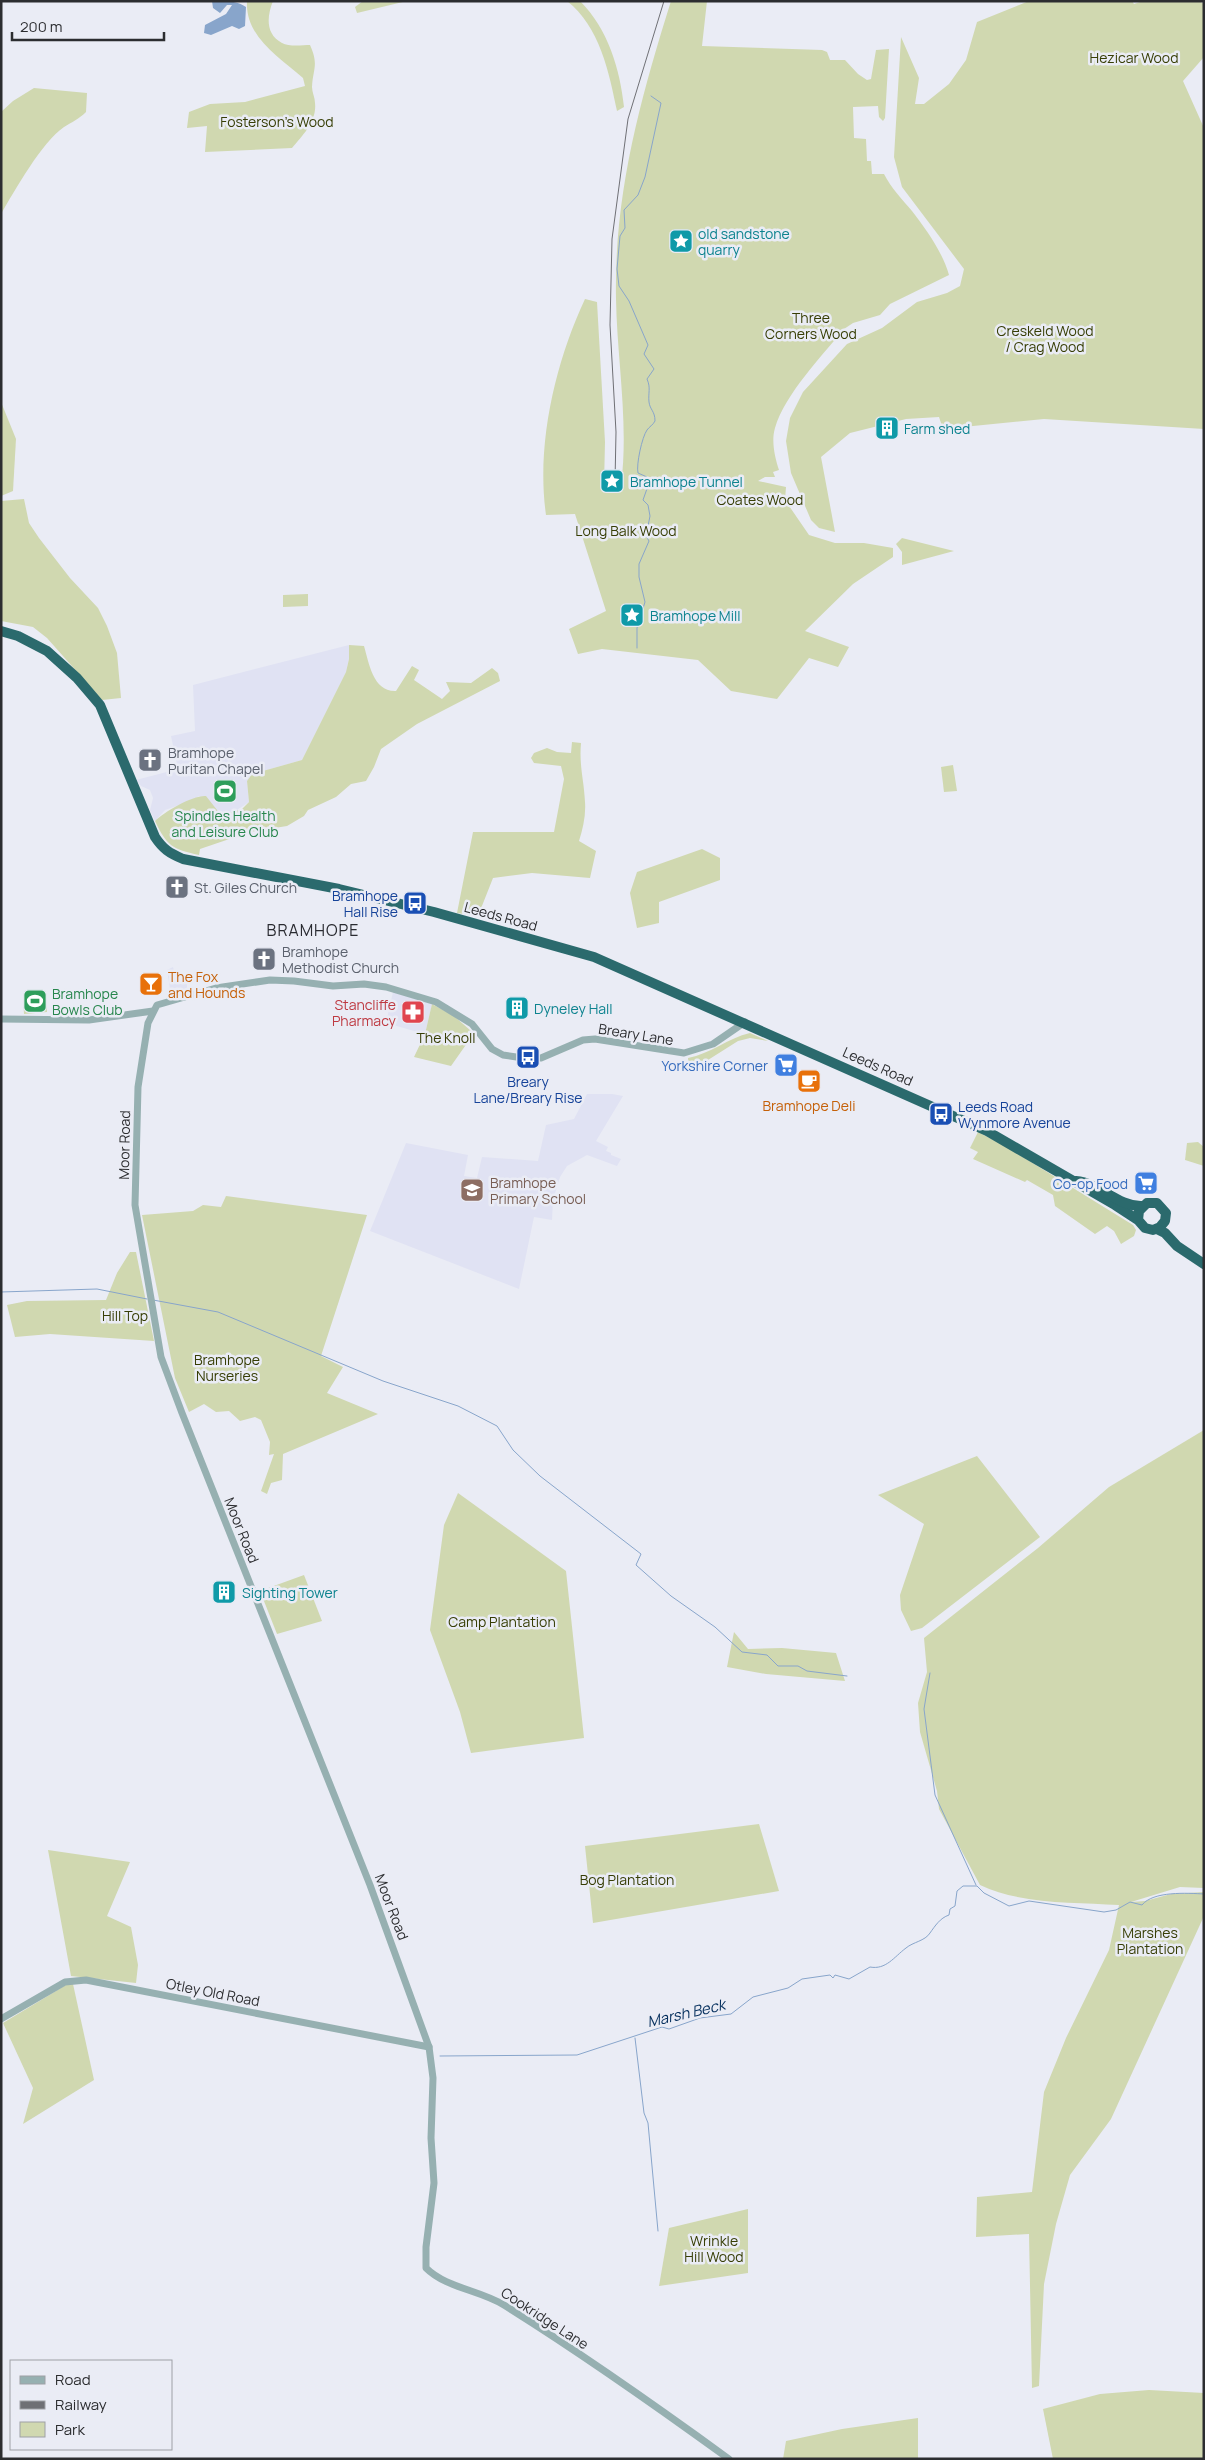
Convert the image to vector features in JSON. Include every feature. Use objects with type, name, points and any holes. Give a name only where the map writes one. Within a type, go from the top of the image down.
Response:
[{"type":"highway","name":"Leeds Road","points":[[1,631],[18,636],[47,651],[77,678],[100,705],[155,836],[164,850],[183,859],[339,889],[575,950],[745,1022],[981,1128],[1138,1220]]},
{"type":"highway","name":"Leeds Road","points":[[1070,1181],[1091,1184],[1128,1204],[1142,1206]]},
{"type":"highway","points":[[1185,1250],[1166,1213],[1157,1203],[1151,1202],[1142,1206],[1138,1214],[1138,1220],[1145,1228],[1165,1232],[1177,1246],[1204,1264]]},
{"type":"highway","points":[[1157,1229],[1165,1221],[1166,1213]]},
{"type":"street","name":"Breary Lane","points":[[1,1019],[89,1020],[155,1008],[216,988],[270,980],[294,980],[333,986],[364,984],[386,987],[436,1002],[472,1024],[492,1049],[503,1055],[523,1058],[541,1058],[583,1040],[595,1039],[684,1053],[713,1044],[745,1022]]},
{"type":"street","name":"Moor Road","points":[[155,1008],[146,1035],[138,1087],[135,1205],[161,1357],[370,1885],[429,2047]]},
{"type":"street","name":"Otley Old Road","points":[[1,2019],[65,1982],[86,1980],[429,2047]]},
{"type":"street","name":"Cookridge Lane","points":[[429,2047],[433,2072],[431,2138],[434,2183],[426,2247],[426,2268],[444,2280],[495,2299],[542,2329],[729,2459]]},
{"type":"shaded area","points":[[349,645],[349,659],[346,672],[302,760],[252,774],[247,781],[249,802],[231,814],[221,815],[199,796],[191,801],[165,810],[155,821],[150,810],[153,798],[150,790],[141,786],[136,780],[178,769],[171,736],[195,731],[193,685]]},
{"type":"shaded area","points":[[173,967],[176,980],[187,978],[187,990],[170,989],[167,970]]},
{"type":"shaded area","points":[[393,992],[432,1004],[425,1034],[386,1023]]},
{"type":"shaded area","name":"Bramhope Primary School","points":[[587,1094],[623,1096],[596,1141],[608,1147],[606,1151],[611,1153],[611,1155],[621,1159],[617,1166],[587,1155],[567,1166],[560,1177],[553,1200],[552,1220],[534,1217],[519,1289],[370,1231],[406,1143],[468,1155],[464,1176],[477,1178],[482,1157],[538,1161],[546,1125],[574,1119]]},
{"type":"green space","name":"Fosterson's Wood","points":[[247,1],[273,1],[269,13],[269,24],[270,30],[276,39],[285,44],[310,45],[315,62],[312,87],[315,103],[314,116],[301,138],[292,148],[205,152],[207,126],[187,128],[189,112],[210,104],[245,102],[305,86],[303,78],[274,54],[258,36],[248,14]]},
{"type":"green space","points":[[363,1],[407,1],[357,13],[355,7]]},
{"type":"green space","points":[[567,1],[580,1],[590,12],[611,50],[616,64],[624,107],[617,111],[606,66],[595,37],[588,24]]},
{"type":"green space","points":[[671,1],[707,1],[702,46],[822,50],[827,52],[830,60],[845,60],[858,74],[867,80],[871,79],[876,50],[889,49],[885,118],[883,121],[879,117],[878,106],[853,107],[854,138],[866,139],[867,161],[871,161],[872,174],[884,174],[893,189],[928,233],[943,258],[949,275],[890,304],[880,315],[853,323],[844,329],[795,389],[780,415],[773,438],[779,470],[773,472],[775,477],[765,477],[758,481],[786,487],[785,500],[809,535],[835,543],[864,543],[893,548],[893,557],[853,584],[805,631],[849,647],[838,667],[809,658],[777,699],[731,691],[698,660],[602,649],[578,654],[569,629],[606,611],[575,514],[546,515],[544,461],[550,405],[565,350],[585,299],[597,302],[605,442],[604,485],[621,485],[624,439],[616,299],[619,222],[624,185],[639,111]]},
{"type":"green space","points":[[1029,1],[1132,1],[1134,4],[1143,1],[1199,1],[1204,4],[1204,57],[1183,81],[1204,128],[1204,429],[1044,419],[943,429],[939,417],[906,419],[850,433],[821,457],[835,532],[819,528],[811,520],[791,473],[786,441],[790,418],[803,392],[847,344],[882,328],[917,302],[947,293],[960,286],[964,269],[902,187],[894,157],[901,37],[919,78],[915,104],[924,104],[949,84],[966,60],[977,22]]},
{"type":"green space","points":[[34,88],[87,93],[86,112],[64,127],[47,144],[30,167],[1,214],[1,112],[13,101]]},
{"type":"green space","points":[[1,402],[16,439],[13,491],[1,496]]},
{"type":"green space","points":[[24,499],[29,523],[70,578],[98,608],[107,626],[117,653],[121,698],[102,700],[47,638],[33,627],[1,621],[1,501]]},
{"type":"green space","points":[[902,538],[954,551],[902,565],[902,552],[896,544]]},
{"type":"green space","points":[[308,594],[308,606],[283,607],[283,595]]},
{"type":"green space","points":[[349,645],[364,646],[373,675],[382,687],[388,690],[396,691],[412,666],[419,670],[414,680],[442,699],[450,691],[446,682],[471,683],[492,668],[498,673],[500,681],[417,724],[381,749],[366,781],[351,784],[336,797],[308,810],[304,816],[287,826],[250,832],[200,849],[199,855],[182,851],[171,845],[163,836],[155,821],[165,813],[200,796],[206,796],[221,815],[242,809],[249,802],[247,781],[252,774],[302,760],[346,672],[349,659]]},
{"type":"green space","points":[[572,742],[581,743],[585,807],[579,841],[596,851],[590,878],[532,873],[493,878],[478,916],[457,913],[473,832],[554,832],[564,779],[561,766],[534,763],[531,758],[534,753],[547,748],[557,752],[571,753]]},
{"type":"green space","points":[[953,765],[957,791],[944,792],[941,767]]},
{"type":"green space","points":[[702,849],[720,858],[720,880],[659,902],[659,923],[637,928],[630,893],[637,872]]},
{"type":"green space","name":"Bramhope Bowls Club","points":[[46,993],[47,1012],[24,1014],[23,995]]},
{"type":"green space","name":"The Knoll","points":[[432,1004],[454,1016],[471,1031],[470,1039],[451,1066],[414,1057],[425,1034]]},
{"type":"green space","points":[[750,1033],[768,1041],[750,1038],[738,1041],[689,1072],[688,1058]]},
{"type":"green space","points":[[978,1132],[1005,1146],[1133,1225],[1136,1230],[1134,1236],[1121,1244],[1114,1231],[1107,1226],[1095,1234],[1055,1206],[1053,1195],[1027,1180],[1025,1182],[973,1159],[978,1152],[970,1148]]},
{"type":"green space","points":[[1198,1142],[1204,1147],[1204,1166],[1185,1160],[1187,1143]]},
{"type":"green space","name":"Bramhope Nurseries","points":[[226,1196],[367,1215],[321,1356],[343,1367],[327,1393],[378,1414],[283,1454],[282,1480],[271,1483],[267,1494],[261,1491],[274,1454],[269,1455],[270,1442],[261,1420],[255,1417],[240,1421],[229,1411],[216,1412],[204,1404],[189,1412],[175,1378],[142,1215],[193,1211],[203,1205],[221,1207]]},
{"type":"green space","name":"Hill Top","points":[[130,1252],[136,1252],[154,1341],[50,1334],[15,1337],[7,1305],[27,1301],[106,1300],[117,1273]]},
{"type":"green space","name":"Marshes Plantation","points":[[1204,1430],[1204,1888],[1180,1887],[1131,1902],[1145,1901],[1171,1894],[1204,1892],[1204,1916],[1111,2119],[1070,2175],[1056,2224],[1044,2284],[1039,2386],[1032,2388],[1029,2234],[976,2237],[977,2197],[1032,2192],[1044,2092],[1066,2038],[1109,1950],[1119,1905],[1067,1903],[1031,1899],[1014,1896],[980,1885],[939,1809],[937,1791],[920,1732],[918,1703],[927,1672],[924,1638],[1038,1548],[1109,1487]]},
{"type":"green space","points":[[977,1456],[1040,1537],[922,1628],[911,1631],[901,1610],[900,1595],[924,1524],[878,1495]]},
{"type":"green space","name":"Camp Plantation","points":[[458,1493],[566,1571],[584,1738],[471,1753],[460,1712],[430,1630],[444,1525]]},
{"type":"green space","points":[[304,1575],[322,1621],[277,1634],[260,1591]]},
{"type":"green space","points":[[734,1632],[748,1649],[782,1648],[836,1653],[845,1681],[766,1674],[727,1667]]},
{"type":"green space","name":"Bog Plantation","points":[[759,1824],[779,1891],[593,1923],[585,1846]]},
{"type":"green space","points":[[48,1850],[130,1862],[107,1916],[131,1927],[138,1965],[136,1983],[71,1976]]},
{"type":"green space","points":[[73,1984],[94,2080],[23,2124],[33,2088],[3,2023],[66,1985]]},
{"type":"green space","name":"Wrinkle Hill Wood","points":[[748,2209],[748,2273],[659,2286],[669,2228]]},
{"type":"green space","points":[[1149,2390],[1204,2393],[1204,2459],[1053,2459],[1043,2409],[1100,2394]]},
{"type":"green space","points":[[918,2418],[918,2459],[783,2459],[786,2441],[842,2429]]},
{"type":"water","points":[[212,1],[234,2],[246,7],[245,26],[239,29],[232,26],[211,35],[204,33],[205,25],[226,14],[232,5],[227,5],[220,13],[213,8]]},
{"type":"waterway","points":[[637,648],[637,628],[645,602],[639,577],[639,564],[649,541],[646,536],[650,516],[648,505],[643,500],[649,483],[647,477],[638,473],[638,464],[645,434],[655,421],[649,402],[647,379],[654,369],[644,354],[648,345],[629,301],[619,286],[617,269],[620,236],[625,228],[624,210],[638,195],[645,177],[661,103],[651,96]]},
{"type":"waterway","points":[[1,1292],[97,1289],[147,1299]]},
{"type":"waterway","points":[[153,1300],[218,1312],[383,1381],[458,1406],[497,1426],[513,1450],[540,1476],[641,1554],[636,1565],[671,1596],[715,1627],[742,1652],[767,1655],[778,1666],[798,1666],[807,1671],[847,1676]]},
{"type":"waterway","points":[[930,1673],[924,1709],[935,1795],[976,1885]]},
{"type":"waterway","name":"Marsh Beck","points":[[440,2056],[577,2055],[662,2027],[669,2029],[700,2018],[731,2014],[753,1997],[788,1988],[802,1979],[830,1975],[833,1978],[835,1975],[849,1979],[870,1967],[885,1965],[909,1946],[928,1936],[940,1920],[949,1915],[950,1909],[955,1906],[957,1891],[963,1886],[977,1886],[984,1893],[1009,1906],[1029,1901],[1104,1912],[1116,1910],[1130,1902],[1142,1905],[1147,1900],[1162,1895],[1180,1893],[1204,1894]]},
{"type":"waterway","points":[[635,2038],[644,2113],[648,2123],[658,2231]]},
{"type":"railway","points":[[615,482],[616,432],[610,325],[612,239],[628,119],[664,1]]},
{"type":"place","name":"old sandstone quarry","points":[[681,241]]},
{"type":"place","name":"Farm shed","points":[[887,428]]},
{"type":"place","name":"Bramhope Tunnel","points":[[612,481]]},
{"type":"place","name":"Bramhope Mill","points":[[632,615]]},
{"type":"place","name":"Bramhope Puritan Chapel","points":[[150,760]]},
{"type":"place","name":"Spindles Health and Leisure Club","points":[[225,791]]},
{"type":"place","name":"St. Giles Church","points":[[177,887]]},
{"type":"place","name":"Bramhope Hall Rise","points":[[415,903]]},
{"type":"place","name":"Bramhope Methodist Church","points":[[264,959]]},
{"type":"place","name":"The Fox and Hounds","points":[[151,984]]},
{"type":"place","name":"Bramhope Bowls Club","points":[[35,1001]]},
{"type":"place","name":"Dyneley Hall","points":[[517,1008]]},
{"type":"place","name":"Stancliffe Pharmacy","points":[[413,1012]]},
{"type":"place","name":"Breary Lane/Breary Rise","points":[[528,1057]]},
{"type":"place","name":"Yorkshire Corner","points":[[786,1065]]},
{"type":"place","name":"Bramhope Deli","points":[[809,1081]]},
{"type":"place","name":"Leeds Road Wynmore Avenue","points":[[941,1114]]},
{"type":"place","name":"Co-op Food","points":[[1146,1183]]},
{"type":"place","name":"Bramhope Primary School","points":[[472,1190]]},
{"type":"place","name":"Sighting Tower","points":[[224,1592]]},
{"type":"district","name":"BRAMHOPE","points":[[313,930]]},
{"type":"park label","name":"Hezicar Wood","points":[[1134,57]]},
{"type":"park label","name":"Three Corners Wood","points":[[811,326]]},
{"type":"park label","name":"Creskeld Wood / Crag Wood","points":[[1045,338]]},
{"type":"park label","name":"Coates Wood","points":[[760,499]]},
{"type":"park label","name":"Long Balk Wood","points":[[626,530]]}]
